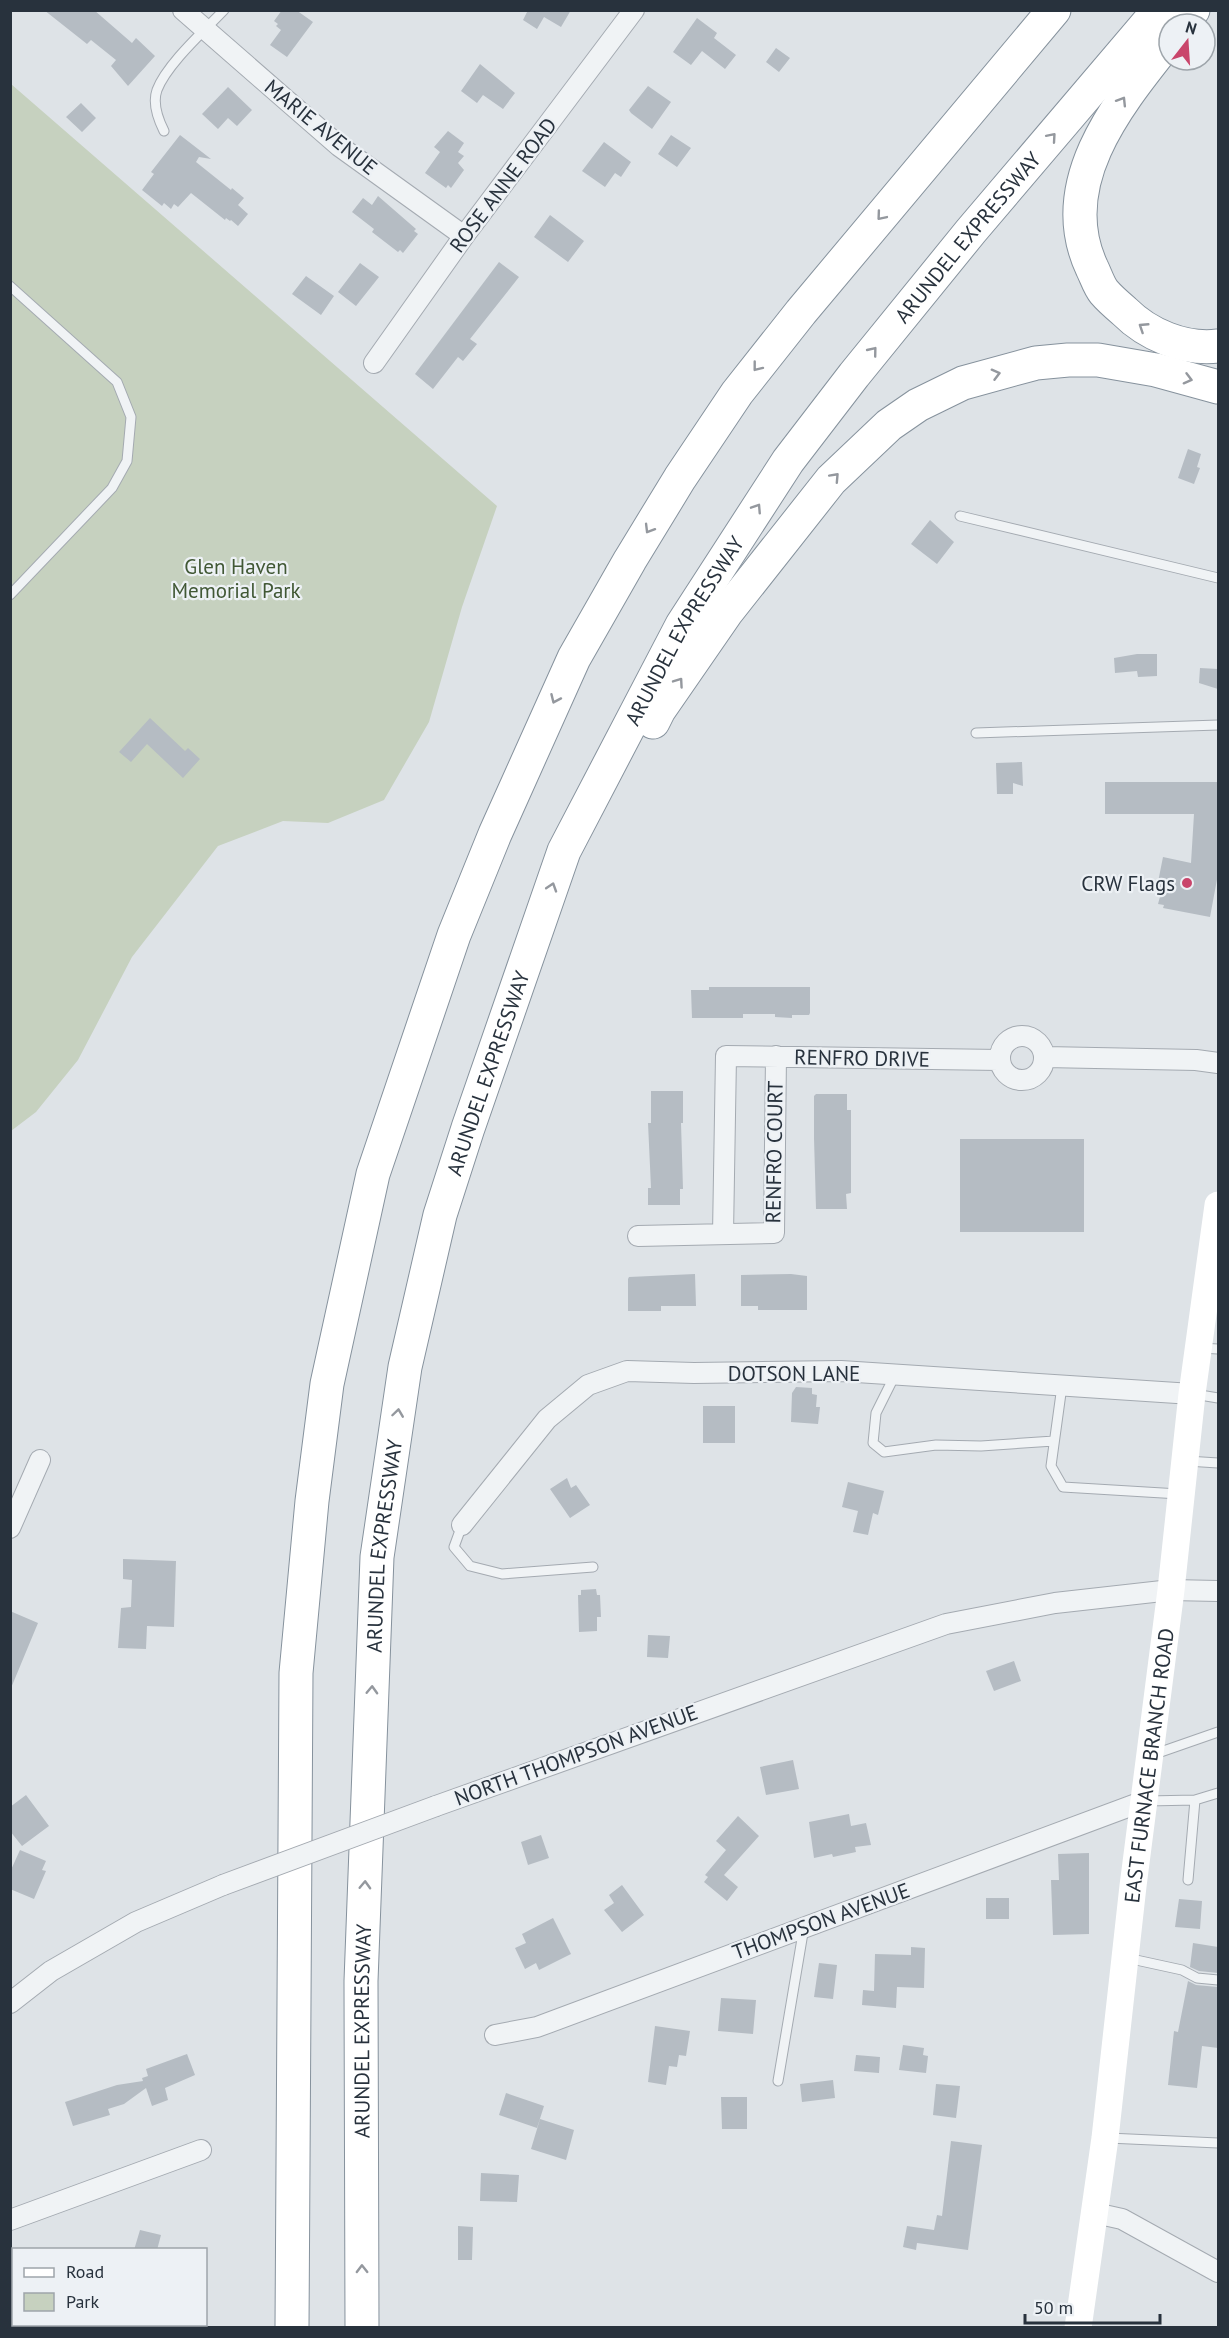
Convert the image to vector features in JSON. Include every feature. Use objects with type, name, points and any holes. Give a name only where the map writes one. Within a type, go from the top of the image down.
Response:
[{"type":"highway","points":[[904,189],[918,146],[1024,10]]},
{"type":"highway","points":[[292,2328],[296,1673],[312,1501],[327,1384],[373,1174],[454,935],[495,834],[574,658],[680,478],[737,393],[801,312],[1054,10]]},
{"type":"highway","name":"ARUNDEL EXPRESSWAY","points":[[362,2328],[361,1981],[377,1557],[405,1367],[440,1215],[564,851],[682,625],[788,461],[854,375],[957,249],[1159,10]]},
{"type":"highway","points":[[1157,55],[1128,92],[1103,130],[1088,165],[1081,197],[1080,224],[1085,253],[1103,291],[1135,322],[1149,332],[1203,348],[1218,346]]},
{"type":"highway","points":[[564,851],[632,764],[659,710],[726,613],[831,480],[889,424],[918,405],[963,382],[1036,363],[1098,360],[1156,370],[1218,387]]},
{"type":"main road","name":"EAST FURNACE BRANCH ROAD","points":[[1078,2328],[1105,2138],[1171,1590],[1192,1394],[1208,1349],[1218,1205]]},
{"type":"street","name":"MARIE AVENUE","points":[[183,10],[339,146],[464,236]]},
{"type":"street","name":"ROSE ANNE ROAD","points":[[374,363],[464,236],[634,10]]},
{"type":"street","points":[[1027,1036],[1040,1043],[1045,1057],[1041,1070],[1030,1080],[1016,1081],[1004,1073],[999,1060],[1002,1046],[1013,1037],[1027,1036]]},
{"type":"street","name":"RENFRO DRIVE","points":[[723,1234],[726,1056],[999,1060]]},
{"type":"street","name":"RENFRO COURT","points":[[638,1236],[774,1233],[776,1056]]},
{"type":"street","points":[[1045,1057],[1196,1060],[1218,1063]]},
{"type":"street","name":"DOTSON LANE","points":[[462,1525],[547,1419],[588,1385],[627,1371],[694,1373],[841,1371],[1192,1394]]},
{"type":"street","points":[[10,1528],[40,1460]]},
{"type":"street","name":"NORTH THOMPSON AVENUE","points":[[10,2003],[51,1971],[136,1922],[223,1885],[436,1806],[946,1624],[1055,1603],[1171,1590],[1218,1591]]},
{"type":"street","name":"THOMPSON AVENUE","points":[[495,2035],[537,2027],[1144,1801]]},
{"type":"street","points":[[11,2221],[201,2150]]},
{"type":"street","points":[[1095,2213],[1122,2219],[1218,2272]]},
{"type":"lane","points":[[164,132],[156,114],[157,91],[174,63],[224,10]]},
{"type":"lane","points":[[10,286],[117,382],[131,417],[127,460],[112,488],[10,595]]},
{"type":"lane","points":[[960,516],[1218,578]]},
{"type":"lane","points":[[976,733],[1218,724]]},
{"type":"lane","points":[[895,1375],[876,1413],[873,1443],[884,1452],[936,1445],[981,1446],[1054,1441]]},
{"type":"lane","points":[[1062,1386],[1051,1466],[1063,1487],[1181,1494]]},
{"type":"lane","points":[[1192,1394],[1218,1398]]},
{"type":"lane","points":[[1185,1461],[1218,1463]]},
{"type":"lane","points":[[462,1525],[454,1547],[470,1566],[502,1574],[593,1567]]},
{"type":"lane","points":[[1150,1756],[1218,1732]]},
{"type":"lane","points":[[1144,1801],[1195,1800],[1218,1794]]},
{"type":"lane","points":[[1188,1880],[1195,1800]]},
{"type":"lane","points":[[778,2081],[804,1928]]},
{"type":"lane","points":[[1125,1958],[1182,1970],[1197,1978],[1218,1980]]},
{"type":"lane","points":[[1105,2138],[1218,2144]]},
{"type":"green space","name":"Glen Haven Memorial Park","points":[[11,84],[497,506],[462,607],[429,722],[384,800],[328,823],[283,821],[218,846],[132,957],[78,1060],[36,1112],[11,1131]]},
{"type":"building","points":[[44,10],[94,10],[132,43],[136,38],[155,56],[128,86],[111,66],[116,60],[91,40],[87,44]]},
{"type":"building","points":[[282,10],[296,10],[313,22],[287,57],[270,45],[281,30],[274,21]]},
{"type":"building","points":[[528,10],[571,10],[561,27],[544,17],[537,29],[523,20]]},
{"type":"building","points":[[697,18],[717,33],[714,38],[736,55],[725,69],[702,51],[691,65],[673,52]]},
{"type":"building","points":[[776,48],[790,58],[779,72],[766,62]]},
{"type":"building","points":[[480,64],[515,93],[503,109],[483,95],[477,103],[461,91]]},
{"type":"building","points":[[648,86],[671,102],[652,129],[629,110]]},
{"type":"building","points":[[228,87],[252,110],[237,126],[228,118],[218,129],[202,114]]},
{"type":"building","points":[[81,103],[96,118],[82,132],[66,117]]},
{"type":"building","points":[[448,131],[464,143],[458,152],[464,156],[458,163],[464,170],[451,188],[448,185],[446,188],[425,173],[440,152],[434,147]]},
{"type":"building","points":[[180,135],[211,159],[199,157],[196,162],[244,198],[238,205],[248,214],[238,226],[231,220],[226,218],[225,220],[191,193],[178,207],[174,204],[171,209],[164,203],[162,206],[142,190],[154,174],[151,172]]},
{"type":"building","points":[[671,135],[691,148],[677,167],[658,154]]},
{"type":"building","points":[[604,142],[631,162],[621,177],[615,173],[605,187],[582,171]]},
{"type":"building","points":[[378,196],[416,229],[414,231],[418,234],[403,253],[400,250],[398,252],[372,232],[374,229],[352,212],[363,198],[372,205]]},
{"type":"building","points":[[550,215],[584,241],[568,262],[534,237]]},
{"type":"building","points":[[499,262],[519,277],[470,339],[477,344],[463,361],[458,357],[433,389],[415,374]]},
{"type":"building","points":[[360,263],[379,277],[356,306],[338,292]]},
{"type":"building","points":[[306,276],[334,296],[321,315],[292,294]]},
{"type":"building","points":[[1188,449],[1201,454],[1197,467],[1200,468],[1194,484],[1178,478]]},
{"type":"building","points":[[930,520],[954,542],[937,564],[911,544]]},
{"type":"building","points":[[1137,654],[1157,654],[1157,676],[1138,677],[1137,671],[1115,673],[1114,658]]},
{"type":"building","points":[[1200,668],[1218,669],[1218,689],[1199,683]]},
{"type":"building","points":[[150,718],[185,751],[188,748],[200,759],[183,778],[147,744],[131,762],[119,752]]},
{"type":"building","points":[[1022,762],[1023,786],[1013,783],[1013,794],[997,794],[996,763]]},
{"type":"building","points":[[1105,782],[1217,782],[1218,874],[1210,917],[1163,908],[1164,905],[1158,904],[1161,893],[1156,892],[1163,857],[1191,863],[1194,814],[1105,814]]},
{"type":"building","points":[[709,987],[810,987],[810,1013],[809,1015],[792,1015],[792,1018],[775,1017],[775,1014],[743,1014],[743,1018],[692,1018],[691,990],[709,990]]},
{"type":"building","points":[[651,1091],[683,1091],[683,1123],[681,1123],[683,1189],[680,1189],[680,1205],[648,1205],[648,1188],[651,1188],[648,1123],[651,1123]]},
{"type":"building","points":[[816,1094],[847,1094],[847,1110],[851,1110],[851,1193],[846,1194],[847,1209],[816,1209],[814,1096]]},
{"type":"building","points":[[960,1139],[1084,1139],[1084,1232],[960,1232]]},
{"type":"building","points":[[695,1274],[696,1306],[661,1306],[661,1311],[628,1311],[629,1277]]},
{"type":"building","points":[[741,1275],[807,1276],[807,1310],[758,1310],[758,1306],[741,1306]]},
{"type":"building","points":[[796,1387],[812,1388],[812,1394],[817,1395],[816,1407],[820,1407],[818,1424],[791,1422],[792,1393]]},
{"type":"building","points":[[703,1406],[735,1406],[735,1443],[703,1443]]},
{"type":"building","points":[[567,1478],[571,1488],[576,1485],[590,1505],[570,1518],[550,1489]]},
{"type":"building","points":[[848,1482],[884,1491],[878,1515],[873,1513],[868,1535],[853,1532],[858,1511],[842,1507]]},
{"type":"building","points":[[123,1559],[176,1561],[174,1627],[147,1626],[146,1649],[118,1648],[121,1608],[131,1607],[132,1580],[123,1579]]},
{"type":"building","points":[[596,1589],[597,1595],[600,1595],[601,1617],[597,1617],[597,1631],[579,1632],[578,1595],[581,1595],[581,1590]]},
{"type":"building","points":[[10,1611],[38,1623],[11,1688],[10,1688]]},
{"type":"building","points":[[648,1635],[670,1636],[668,1658],[647,1657]]},
{"type":"building","points":[[1014,1661],[1021,1681],[994,1691],[986,1671]]},
{"type":"building","points":[[793,1760],[799,1789],[766,1795],[760,1767]]},
{"type":"building","points":[[26,1795],[49,1826],[22,1846],[10,1831],[10,1807]]},
{"type":"building","points":[[849,1814],[851,1826],[866,1823],[871,1845],[855,1847],[856,1852],[814,1858],[809,1822]]},
{"type":"building","points":[[738,1816],[759,1836],[724,1875],[738,1887],[727,1901],[704,1882],[708,1877],[705,1875],[726,1850],[716,1841]]},
{"type":"building","points":[[541,1835],[549,1858],[528,1865],[521,1842]]},
{"type":"building","points":[[20,1850],[46,1861],[42,1870],[46,1871],[34,1899],[10,1889],[10,1872]]},
{"type":"building","points":[[1089,1853],[1089,1934],[1053,1935],[1051,1880],[1059,1880],[1058,1854]]},
{"type":"building","points":[[622,1885],[644,1915],[622,1932],[604,1910],[614,1903],[609,1895]]},
{"type":"building","points":[[986,1898],[1009,1898],[1009,1919],[986,1919]]},
{"type":"building","points":[[1179,1899],[1202,1901],[1200,1929],[1175,1927]]},
{"type":"building","points":[[553,1918],[571,1954],[539,1970],[536,1963],[525,1969],[515,1948],[526,1943],[522,1934]]},
{"type":"building","points":[[1193,1943],[1218,1947],[1218,1973],[1199,1971],[1190,1967]]},
{"type":"building","points":[[911,1947],[925,1948],[924,1988],[897,1987],[896,2008],[862,2005],[863,1990],[874,1991],[875,1954],[911,1955]]},
{"type":"building","points":[[819,1963],[837,1965],[833,1999],[814,1997]]},
{"type":"building","points":[[1188,1981],[1196,1985],[1218,1987],[1218,2048],[1202,2046],[1197,2088],[1168,2085],[1174,2031],[1178,2032]]},
{"type":"building","points":[[721,1998],[756,2000],[753,2034],[718,2031]]},
{"type":"building","points":[[655,2026],[690,2031],[686,2056],[679,2055],[677,2067],[669,2066],[666,2085],[648,2082]]},
{"type":"building","points":[[903,2045],[924,2048],[923,2055],[928,2056],[926,2073],[899,2070]]},
{"type":"building","points":[[187,2054],[195,2075],[165,2088],[168,2100],[152,2106],[146,2088],[124,2104],[108,2109],[110,2115],[73,2126],[65,2102],[117,2085],[143,2081],[142,2078],[148,2076],[146,2069]]},
{"type":"building","points":[[856,2055],[880,2057],[879,2073],[854,2071]]},
{"type":"building","points":[[833,2080],[835,2098],[802,2102],[800,2084]]},
{"type":"building","points":[[936,2084],[960,2086],[956,2118],[933,2115]]},
{"type":"building","points":[[506,2093],[544,2106],[537,2128],[499,2115]]},
{"type":"building","points":[[721,2097],[747,2097],[747,2129],[722,2129]]},
{"type":"building","points":[[540,2119],[574,2130],[566,2160],[531,2149]]},
{"type":"building","points":[[951,2141],[982,2145],[968,2250],[917,2243],[916,2250],[903,2247],[907,2226],[934,2230],[937,2215],[942,2216]]},
{"type":"building","points":[[481,2173],[519,2175],[517,2202],[480,2201]]},
{"type":"building","points":[[458,2226],[473,2227],[472,2260],[458,2260]]},
{"type":"building","points":[[140,2230],[161,2235],[158,2248],[135,2248]]},
{"type":"place","name":"CRW Flags","points":[[1187,883]]}]
